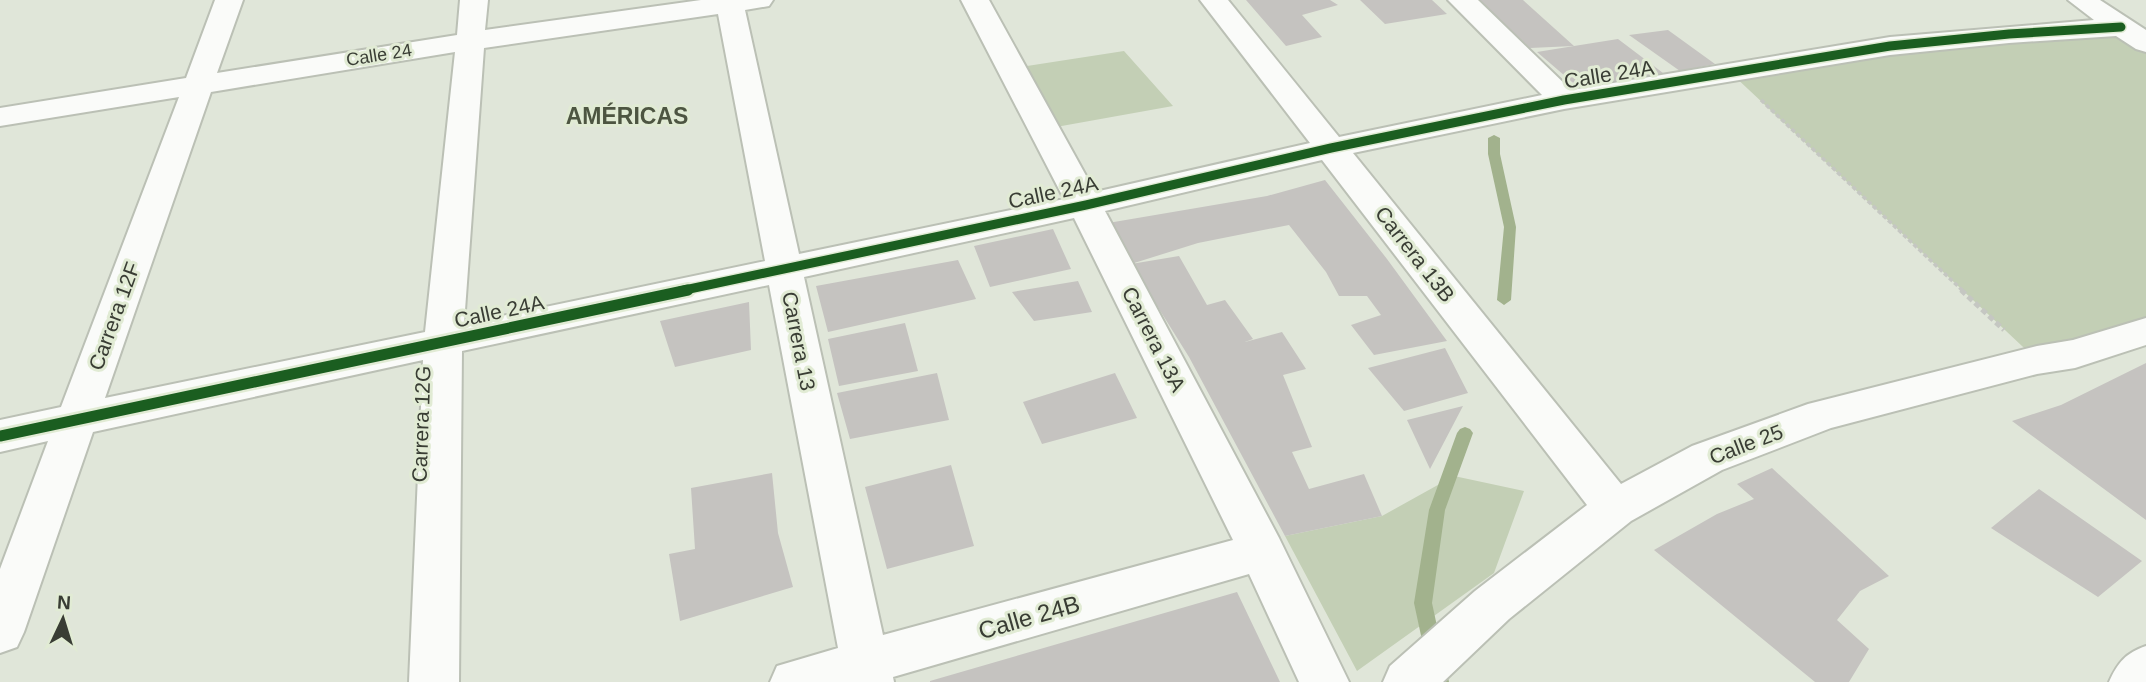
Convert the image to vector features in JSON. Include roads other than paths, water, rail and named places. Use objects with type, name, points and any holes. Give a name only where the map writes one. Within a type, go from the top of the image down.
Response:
[{"type":"street","name":"Carrera 12F","points":[[0,632],[229,0]]},
{"type":"street","name":"Carrera 12G","points":[[434,682],[443,343],[474,0]]},
{"type":"street","name":"Carrera 13A","points":[[975,0],[1086,205],[1263,551],[1324,682]]},
{"type":"street","name":"Carrera 13B","points":[[1214,0],[1615,508]]},
{"type":"street","points":[[1462,0],[1564,100]]},
{"type":"street","points":[[2082,0],[2146,43]]},
{"type":"street","name":"Calle 24","points":[[0,117],[201,83],[739,1]]},
{"type":"street","name":"Carrera 13","points":[[739,1],[784,268],[867,672]]},
{"type":"street","name":"Calle 24A","points":[[0,436],[1086,205],[1331,148],[1564,100],[1890,46],[2009,34],[2121,27]]},
{"type":"street","name":"Calle 25","points":[[1408,682],[1492,605],[1615,508],[1707,458],[1822,415],[2037,360],[2075,354],[2146,331]]},
{"type":"street","name":"Calle 24B","points":[[795,682],[867,672],[1263,551]]},
{"type":"street","points":[[2134,682],[2146,668]]},
{"type":"waterway","points":[[1494,138],[1494,154],[1510,227],[1504,300]]},
{"type":"waterway","points":[[1440,682],[1423,603],[1437,510],[1465,433]]},
{"type":"district","name":"AMÉRICAS","points":[[627,116]]}]
